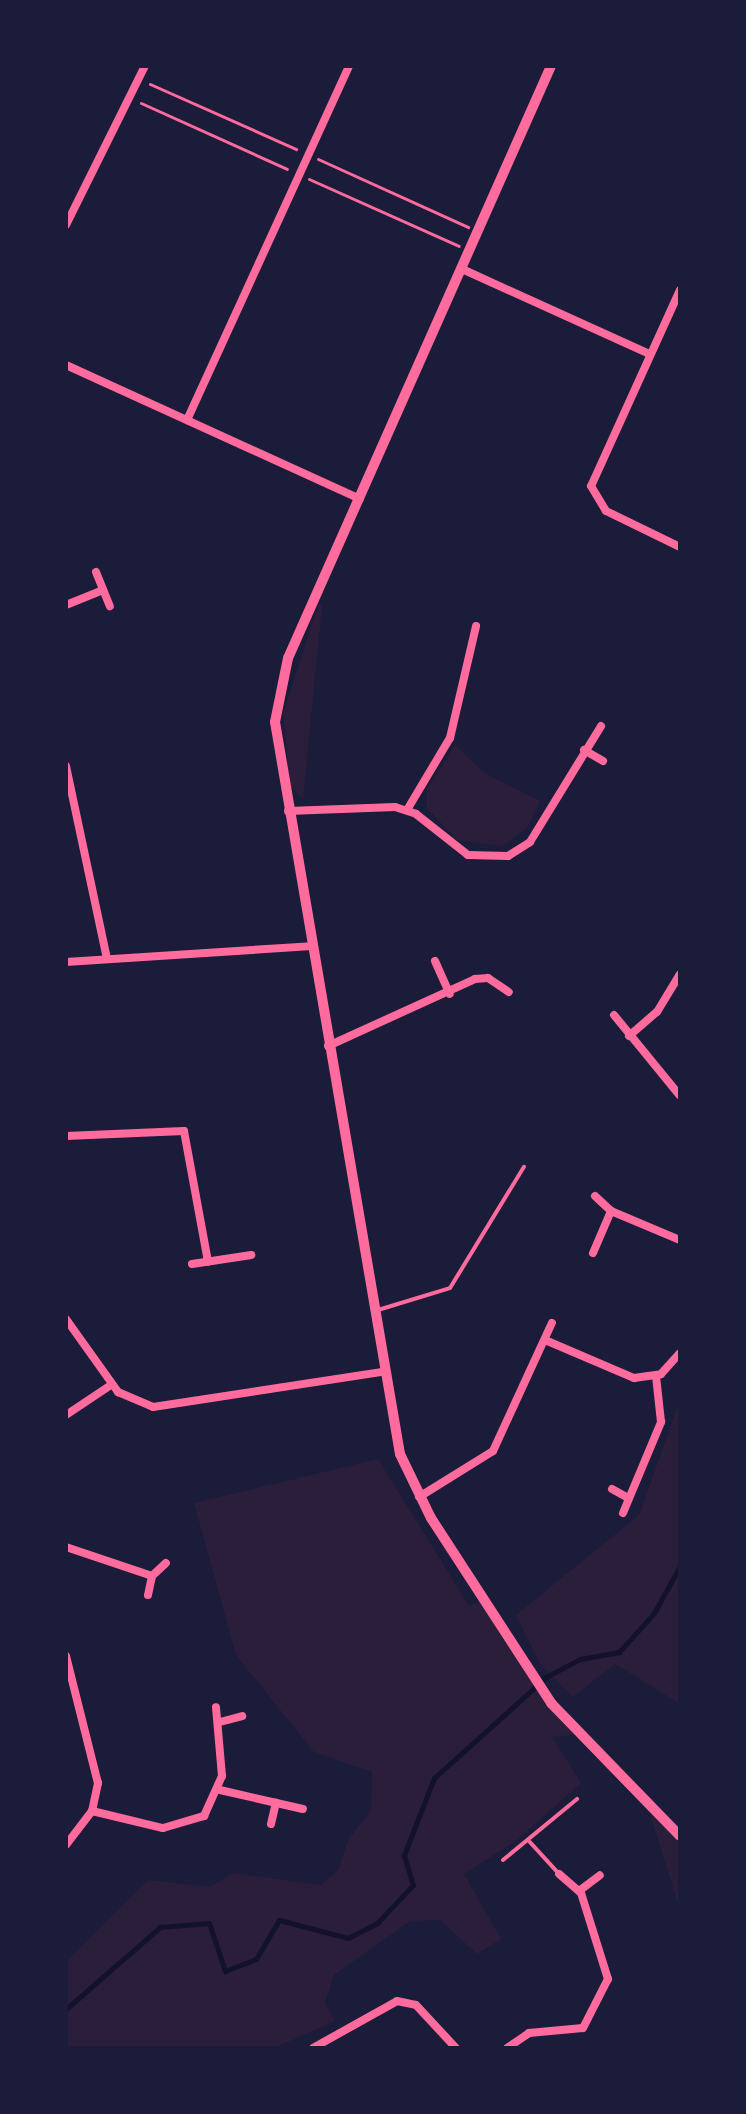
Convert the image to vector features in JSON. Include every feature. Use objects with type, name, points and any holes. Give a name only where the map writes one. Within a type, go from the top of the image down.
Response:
[{"type":"street","points":[[66,225],[145,66]]},
{"type":"street","points":[[187,420],[349,66]]},
{"type":"street","points":[[551,66],[278,685],[276,739],[371,1311],[397,1446],[419,1497],[551,1703],[680,1836]]},
{"type":"street","points":[[462,269],[649,354]]},
{"type":"street","points":[[680,290],[595,471],[592,493],[606,511],[680,547]]},
{"type":"street","points":[[66,365],[360,499]]},
{"type":"street","points":[[96,572],[110,606]]},
{"type":"street","points":[[66,605],[103,590]]},
{"type":"street","points":[[407,810],[450,738],[476,626]]},
{"type":"street","points":[[288,811],[407,810],[468,855],[508,856],[530,842],[601,726]]},
{"type":"street","points":[[584,750],[603,761]]},
{"type":"street","points":[[66,766],[107,959]]},
{"type":"street","points":[[66,962],[311,946]]},
{"type":"street","points":[[435,961],[450,994]]},
{"type":"street","points":[[629,1036],[657,1012],[680,974]]},
{"type":"street","points":[[327,1046],[483,977],[509,992]]},
{"type":"street","points":[[614,1015],[680,1096]]},
{"type":"street","points":[[66,1136],[184,1131],[208,1262]]},
{"type":"street","points":[[595,1196],[611,1211],[680,1240]]},
{"type":"street","points":[[593,1253],[611,1211]]},
{"type":"street","points":[[192,1264],[251,1255]]},
{"type":"street","points":[[66,1319],[111,1385],[131,1401],[164,1408],[382,1372]]},
{"type":"street","points":[[419,1497],[493,1451],[552,1323]]},
{"type":"street","points":[[545,1340],[619,1375],[656,1376],[680,1353]]},
{"type":"street","points":[[623,1513],[661,1422],[656,1376]]},
{"type":"street","points":[[66,1415],[111,1385]]},
{"type":"street","points":[[612,1489],[628,1498]]},
{"type":"street","points":[[66,1547],[152,1576]]},
{"type":"street","points":[[148,1595],[152,1576],[166,1563]]},
{"type":"street","points":[[66,1656],[96,1751],[92,1811],[66,1845]]},
{"type":"street","points":[[92,1811],[176,1828],[204,1816],[220,1790],[220,1722],[216,1707]]},
{"type":"street","points":[[220,1722],[242,1716]]},
{"type":"street","points":[[220,1790],[303,1809]]},
{"type":"street","points":[[271,1824],[276,1803]]},
{"type":"street","points":[[507,2048],[529,2033],[570,2032],[594,2018],[608,1979],[579,1891],[559,1874]]},
{"type":"street","points":[[579,1891],[600,1875]]},
{"type":"street","points":[[313,2048],[383,2004],[416,2005],[456,2048]]},
{"type":"lane","points":[[371,1311],[450,1288],[524,1167]]},
{"type":"lane","points":[[503,1860],[577,1799]]},
{"type":"lane","points":[[528,1840],[559,1874]]},
{"type":"shaded area","points":[[319,603],[322,607],[303,798],[290,787],[283,713]]},
{"type":"shaded area","points":[[455,745],[484,773],[540,801],[527,828],[502,846],[457,840],[427,808],[427,789]]},
{"type":"shaded area","points":[[680,1400],[680,1704],[615,1664],[573,1697],[540,1664],[516,1615],[639,1515]]},
{"type":"shaded area","points":[[378,1459],[469,1606],[485,1598],[525,1664],[582,1734],[552,1737],[581,1783],[517,1840],[464,1874],[501,1939],[477,1954],[440,1920],[410,1921],[334,1975],[325,2003],[335,2021],[274,2048],[66,2048],[66,1962],[148,1880],[210,1887],[233,1873],[321,1885],[339,1869],[348,1840],[371,1810],[372,1772],[314,1752],[236,1655],[194,1503]]},
{"type":"shaded area","points":[[650,1814],[680,1844],[680,1910]]},
{"type":"waterway","points":[[66,2009],[160,1927],[209,1923],[225,1971],[256,1959],[279,1920],[348,1938],[377,1923],[413,1885],[404,1855],[434,1778],[546,1677],[580,1659],[619,1652],[654,1613],[680,1566]]}]
